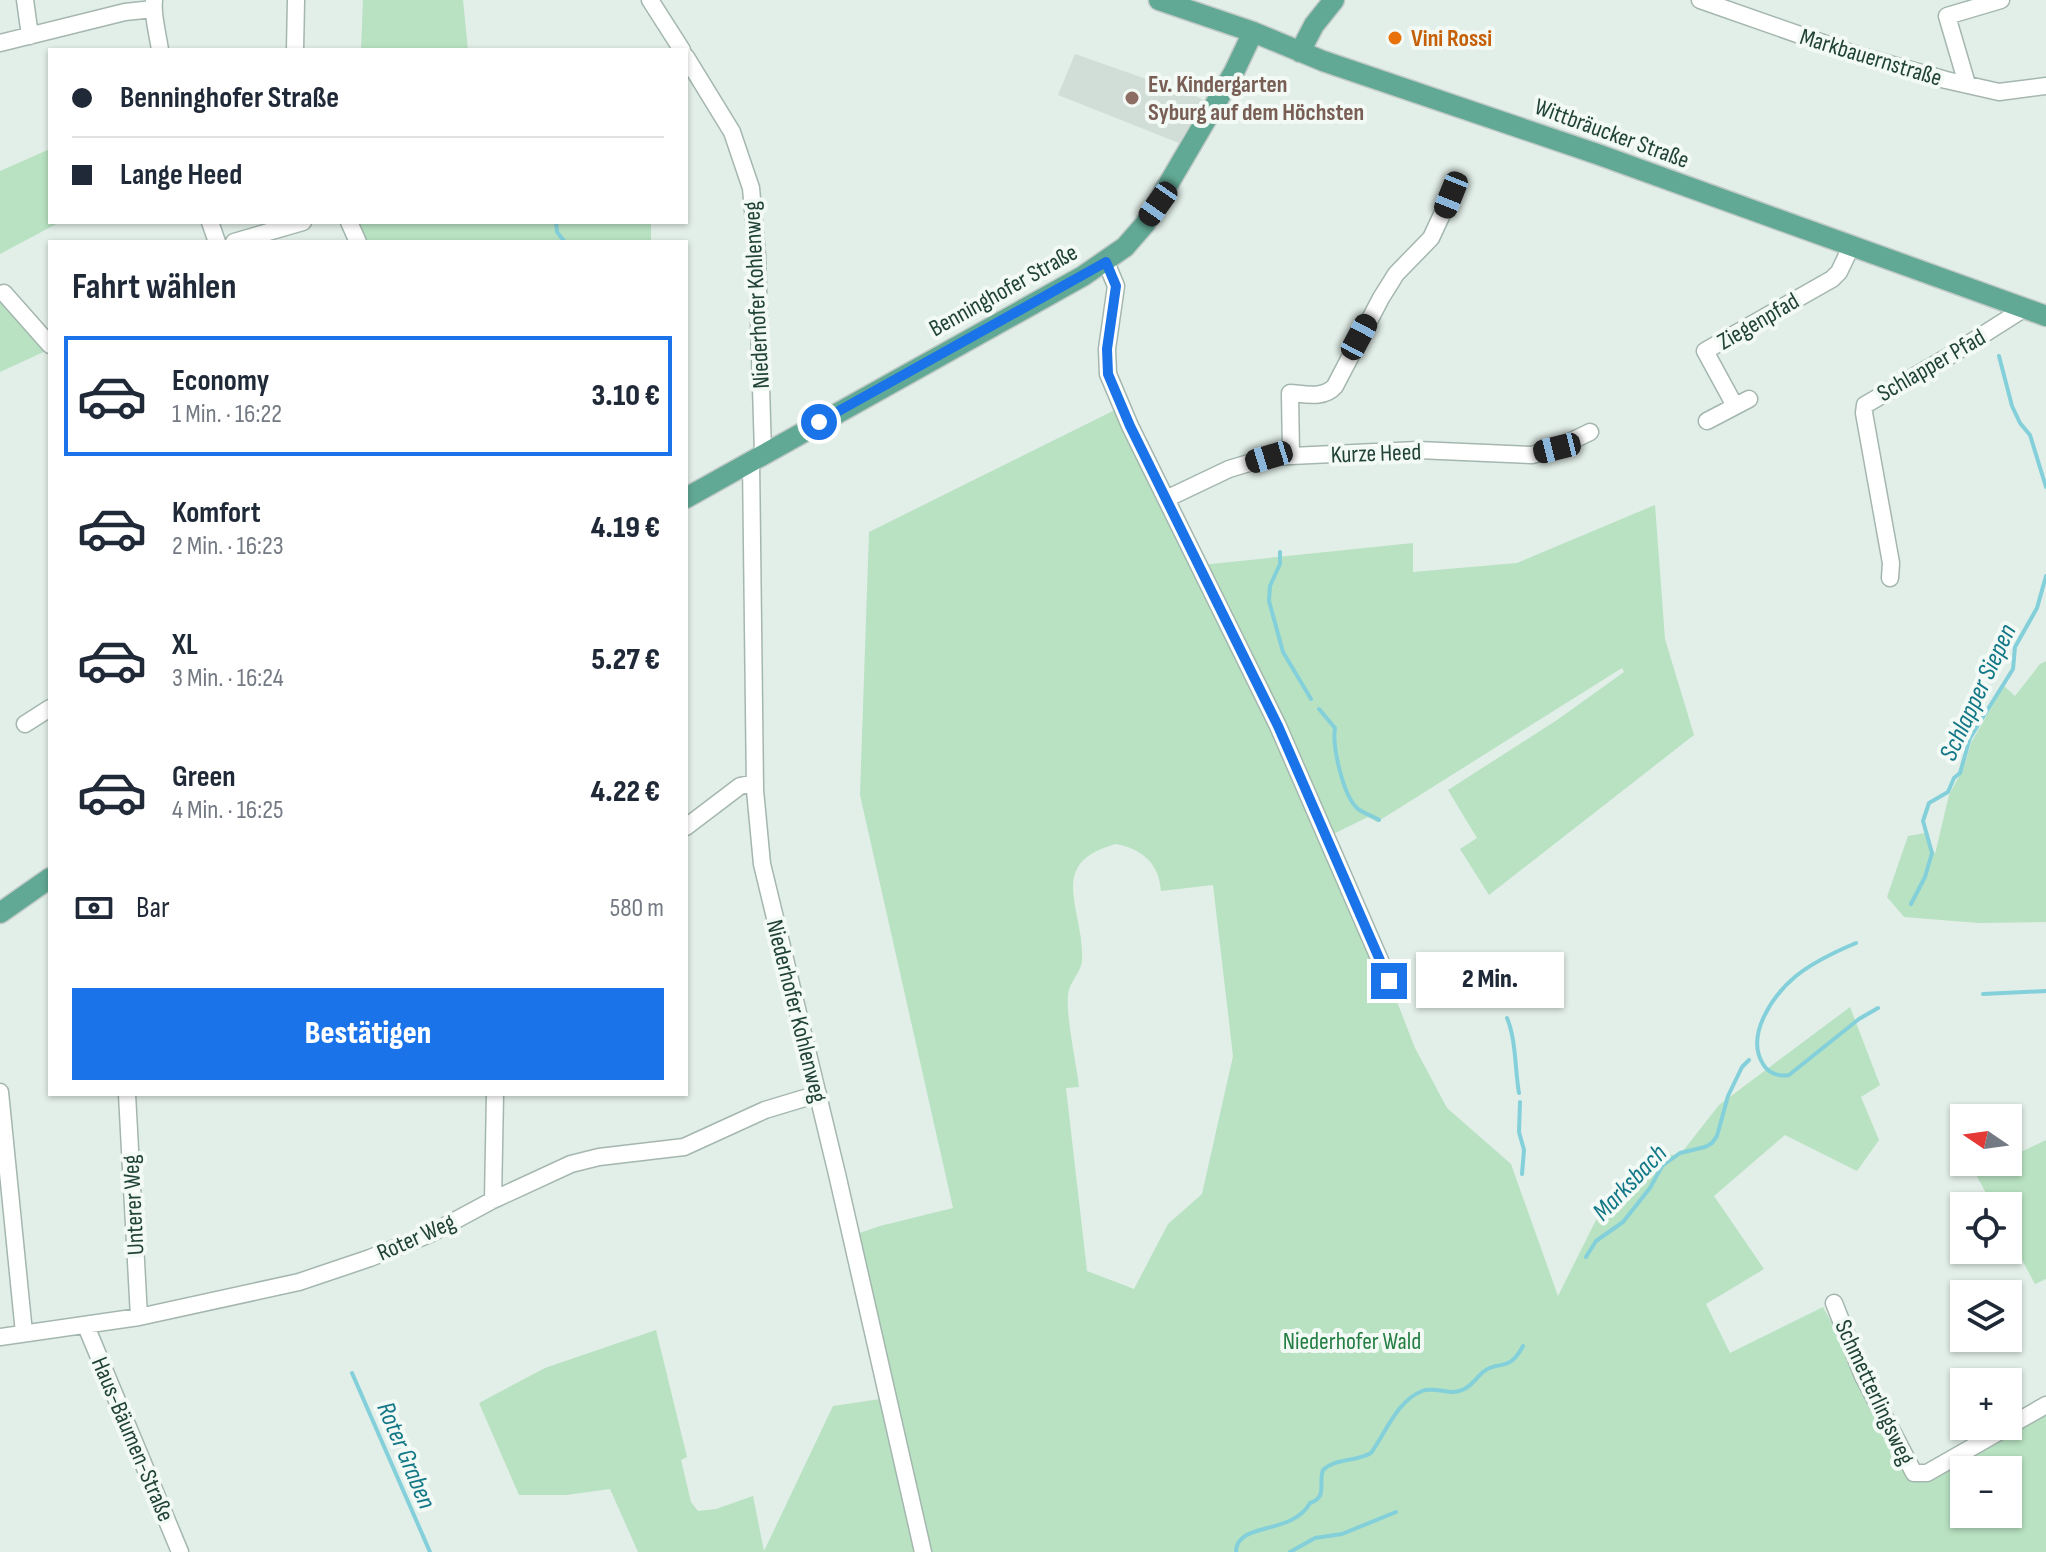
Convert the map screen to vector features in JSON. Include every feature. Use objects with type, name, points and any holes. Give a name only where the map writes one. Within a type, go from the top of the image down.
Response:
[{"type":"main road","name":"Wittbräucker Straße","points":[[1159,0],[2046,316]]},
{"type":"main road","points":[[1300,52],[1314,25],[1334,0]]},
{"type":"main road","name":"Benninghofer Straße","points":[[688,497],[1106,262],[1135,236],[1158,204],[1234,72],[1253,32]]},
{"type":"main road","points":[[0,913],[48,879]]},
{"type":"street","points":[[25,0],[30,36]]},
{"type":"street","points":[[295,48],[296,0]]},
{"type":"street","points":[[650,0],[681,48]]},
{"type":"street","name":"Markbauernstraße","points":[[1700,0],[1857,55],[1999,92],[2046,86]]},
{"type":"street","points":[[1967,84],[1947,16],[2001,0]]},
{"type":"street","points":[[0,43],[153,4],[160,48]]},
{"type":"street","name":"Niederhofer Kohlenweg","points":[[688,60],[732,132],[751,188],[757,255],[755,783],[762,864],[923,1552]]},
{"type":"street","points":[[1291,456],[1290,393],[1330,393],[1381,298],[1396,274],[1431,238],[1451,195]]},
{"type":"street","points":[[241,240],[296,224]]},
{"type":"street","name":"Ziegenpfad","points":[[1707,421],[1742,402],[1705,351],[1837,275],[1851,247]]},
{"type":"street","points":[[1106,262],[1116,286],[1107,349],[1108,374],[1130,426],[1278,726],[1389,981]]},
{"type":"street","points":[[4,293],[48,343]]},
{"type":"street","name":"Schlapper Pfad","points":[[1890,578],[1891,563],[1865,405],[2025,308]]},
{"type":"street","name":"Kurze Heed","points":[[1166,499],[1229,469],[1269,457],[1418,450],[1532,455],[1557,448],[1590,432]]},
{"type":"street","points":[[25,724],[48,709]]},
{"type":"street","points":[[688,825],[740,786],[755,783]]},
{"type":"street","points":[[0,1092],[24,1333]]},
{"type":"street","name":"Roter Weg","points":[[0,1337],[139,1317],[299,1282],[430,1234],[493,1200],[571,1164],[599,1157],[684,1147],[765,1110],[818,1094]]},
{"type":"street","name":"Unterer Weg","points":[[127,1096],[139,1317]]},
{"type":"street","points":[[493,1200],[495,1096]]},
{"type":"street","name":"Schmetterlingsweg","points":[[1834,1303],[1863,1376],[1914,1473],[1927,1473],[2046,1405]]},
{"type":"street","name":"Haus-Bäumen-Straße","points":[[86,1326],[180,1552]]},
{"type":"shaded area","name":"Ev. Kindergarten Syburg auf dem Höchsten","points":[[1075,54],[1204,100],[1179,143],[1058,95]]},
{"type":"green space","points":[[363,0],[463,0],[468,48],[361,48]]},
{"type":"green space","points":[[48,150],[48,224],[56,224],[0,254],[0,171]]},
{"type":"green space","points":[[357,224],[651,224],[651,240],[367,240]]},
{"type":"green space","points":[[0,298],[48,350],[0,372]]},
{"type":"green space","name":"Niederhofer Wald","points":[[1117,409],[1201,565],[1413,543],[1413,572],[1517,563],[1655,505],[1665,639],[1694,735],[1489,895],[1460,849],[1477,838],[1448,790],[1557,720],[1624,672],[1622,668],[1377,822],[1368,817],[1321,840],[1389,981],[1415,1048],[1447,1108],[1511,1164],[1558,1296],[1610,1192],[1649,1151],[1679,1156],[1719,1105],[1850,1007],[1880,1085],[1861,1097],[1879,1140],[1857,1171],[1785,1135],[1714,1196],[1764,1269],[1706,1304],[1730,1353],[1823,1307],[1914,1473],[1974,1440],[2022,1440],[2022,1413],[2046,1400],[2046,1552],[638,1552],[610,1489],[566,1495],[519,1495],[479,1403],[545,1368],[656,1330],[687,1457],[681,1460],[691,1502],[698,1511],[716,1509],[753,1496],[764,1551],[833,1406],[887,1398],[851,1236],[953,1208],[860,795],[869,532]],"holes":[[[1116,844],[1134,850],[1153,865],[1161,891],[1213,885],[1233,1056],[1202,1194],[1168,1224],[1134,1289],[1087,1271],[1066,1088],[1079,1087],[1068,1004],[1069,990],[1082,961],[1074,876],[1081,863],[1094,852]]]},
{"type":"green space","points":[[2046,661],[2046,922],[1979,923],[1904,917],[1887,897],[1908,836],[1925,833],[1935,854],[1949,795],[1963,769],[1972,741],[2004,686],[2015,696],[2040,664]]},
{"type":"green space","points":[[2046,1140],[2046,1279],[2035,1284],[2022,1260],[2022,1192],[1985,1192],[1977,1176],[2022,1176],[2022,1151]]},
{"type":"waterway","points":[[556,224],[557,232],[563,240]]},
{"type":"waterway","name":"Schlapper Siepen","points":[[1999,356],[2012,406],[2030,435],[2046,487]]},
{"type":"waterway","points":[[1280,552],[1280,564],[1270,586],[1269,601],[1283,652],[1311,699]]},
{"type":"waterway","name":"Schlapper Siepen","points":[[1911,904],[1925,877],[1932,853],[1923,821],[1929,803],[1948,792],[1954,778],[1960,773],[1970,738],[2013,669],[2015,647],[2037,608],[2046,576]]},
{"type":"waterway","points":[[1319,709],[1335,728],[1335,746],[1347,793],[1359,810],[1379,820]]},
{"type":"waterway","name":"Schlapper Siepen","points":[[1856,943],[1809,966],[1787,984],[1764,1016],[1759,1028],[1758,1053],[1768,1070],[1774,1074],[1789,1075],[1859,1019],[1878,1008]]},
{"type":"waterway","name":"Marksbach","points":[[1983,994],[2046,991]]},
{"type":"waterway","points":[[1507,1018],[1514,1045],[1519,1093]]},
{"type":"waterway","name":"Marksbach","points":[[1586,1257],[1596,1241],[1623,1222],[1650,1188],[1662,1166],[1680,1153],[1712,1143],[1717,1136],[1728,1096],[1742,1067],[1749,1060]]},
{"type":"waterway","points":[[1520,1102],[1519,1132],[1524,1150],[1522,1174]]},
{"type":"waterway","name":"Marksbach","points":[[1236,1552],[1238,1542],[1245,1536],[1291,1520],[1316,1500],[1321,1490],[1323,1470],[1328,1466],[1371,1453],[1399,1409],[1413,1396],[1426,1390],[1463,1390],[1489,1368],[1513,1360],[1523,1346]]},
{"type":"waterway","name":"Roter Graben","points":[[352,1373],[430,1552]]},
{"type":"waterway","points":[[1290,1552],[1315,1538],[1342,1534],[1396,1512]]},
{"type":"place","name":"Vini Rossi","points":[[1395,38]]},
{"type":"place","name":"Ev. Kindergarten Syburg auf dem Höchsten","points":[[1132,98]]},
{"type":"route","points":[[819,422],[1106,262],[1116,286],[1109,321],[1108,374],[1130,426],[1278,726],[1389,981]]}]
